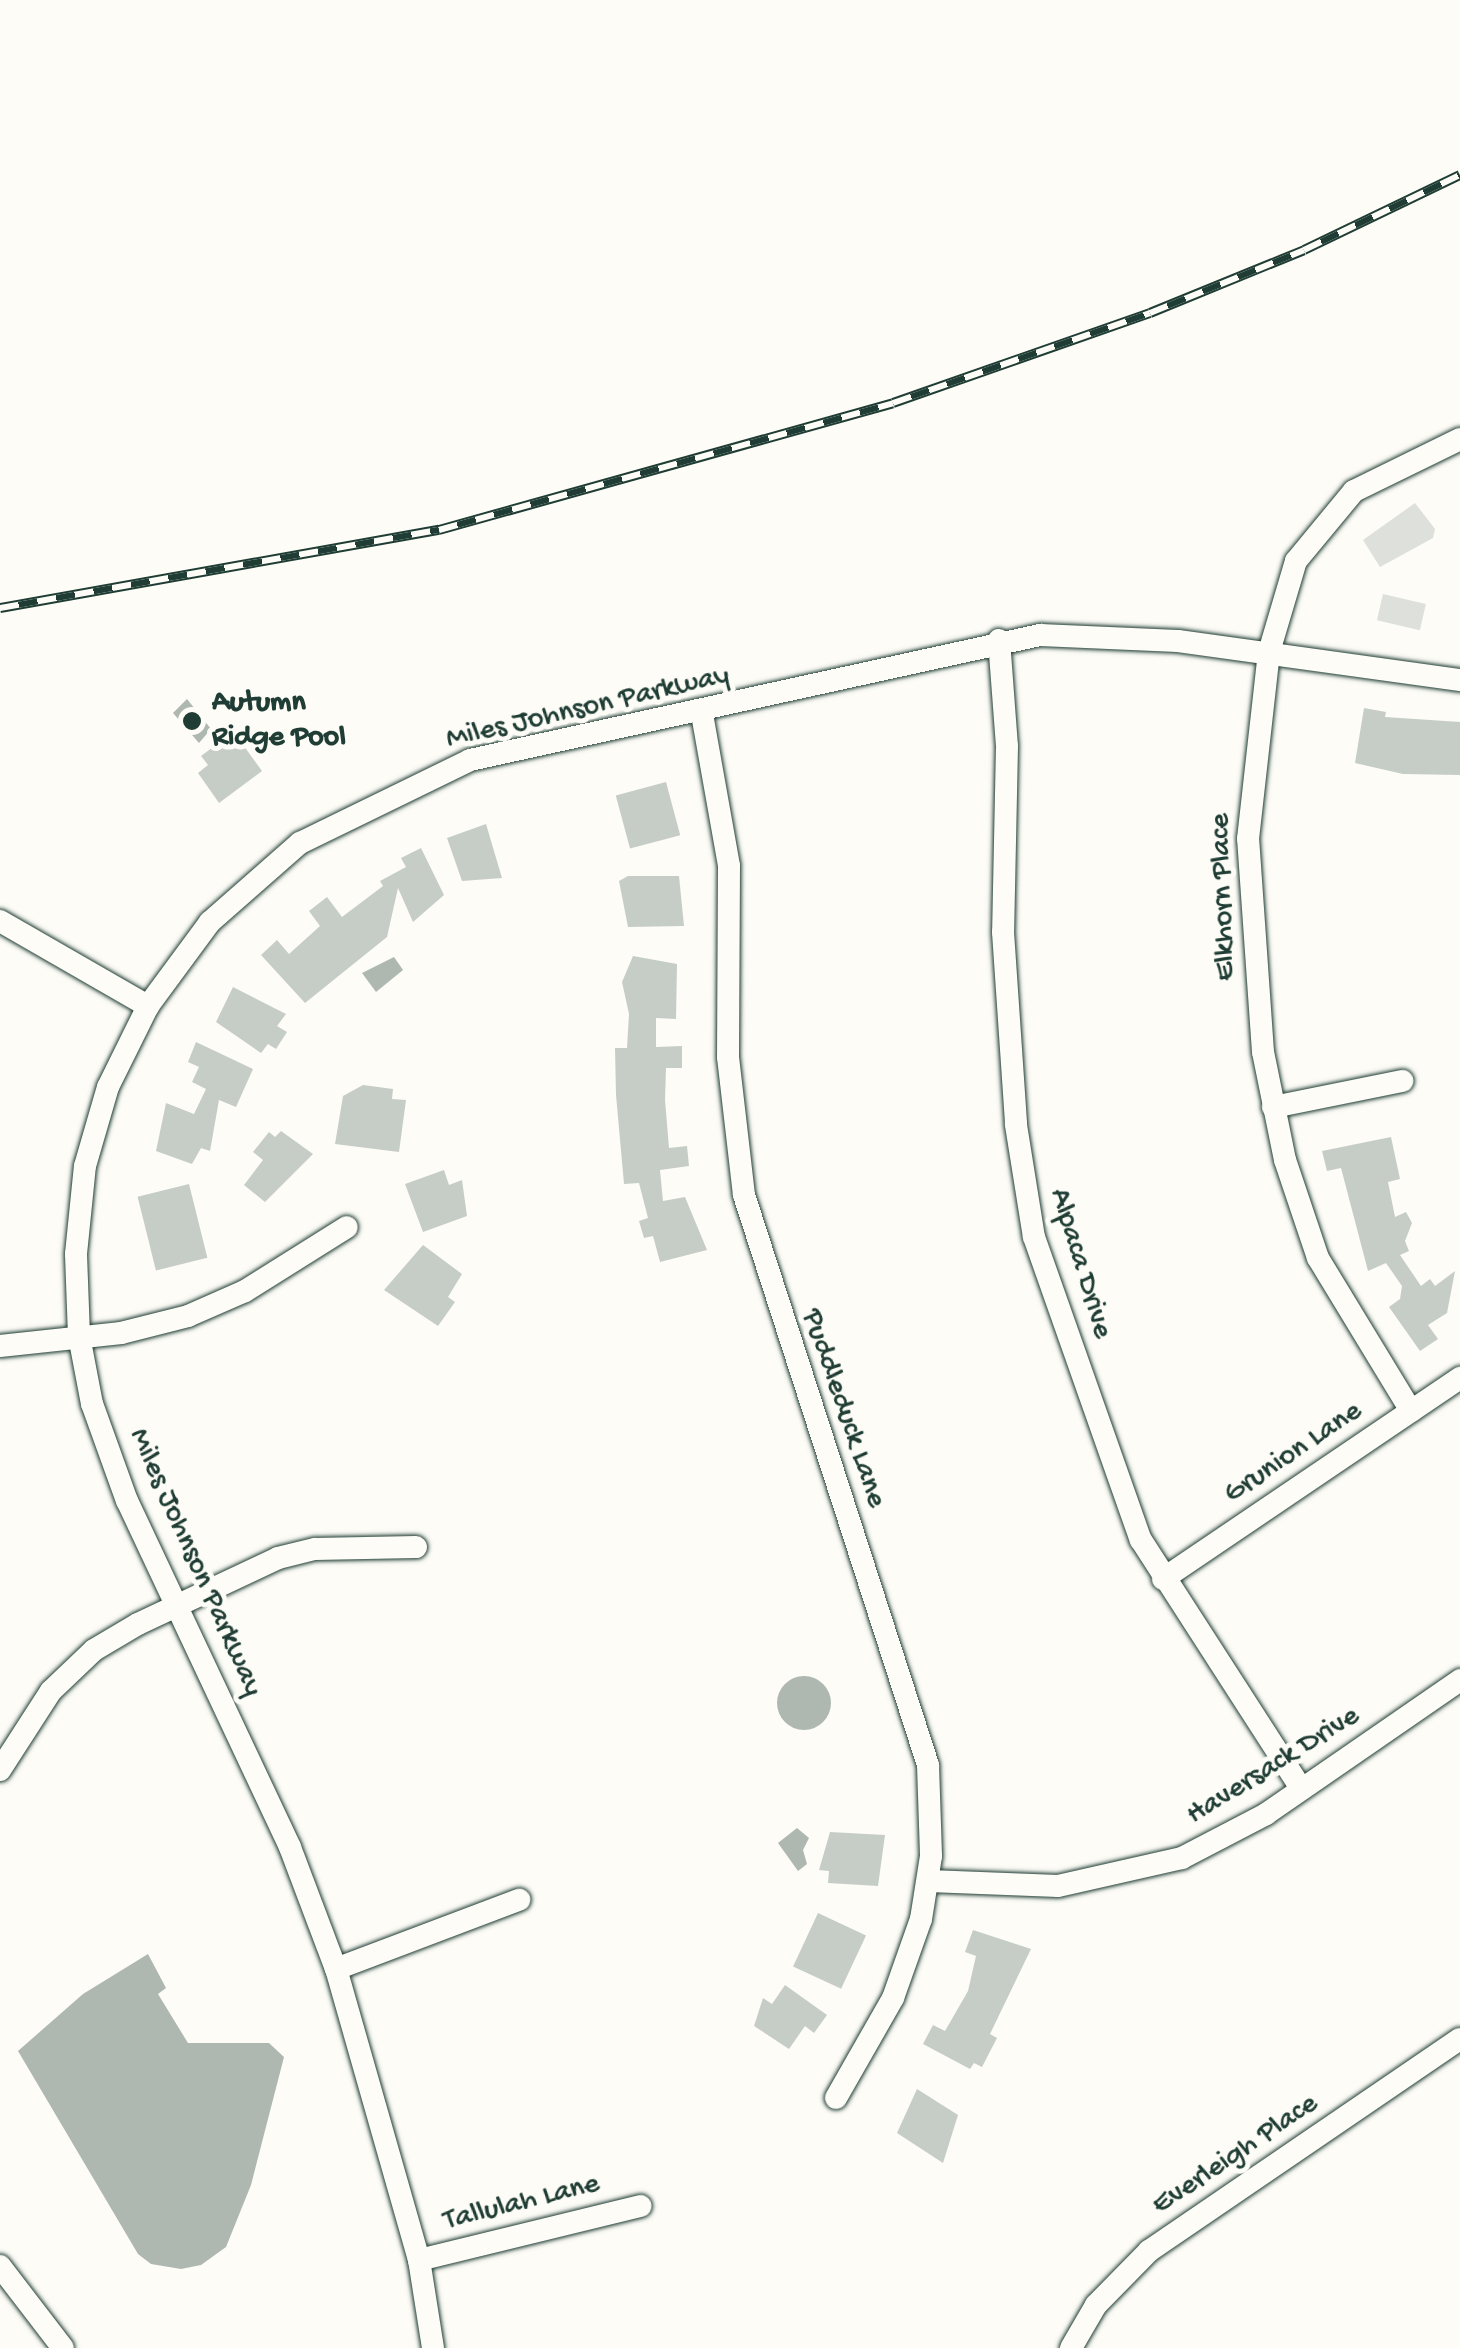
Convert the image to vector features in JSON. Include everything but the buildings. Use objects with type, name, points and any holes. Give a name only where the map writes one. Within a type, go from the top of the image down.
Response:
[{"type":"street","name":"Elkhorn Place","points":[[1411,1411],[1318,1258],[1273,1107],[1248,840],[1269,652],[1283,595],[1316,530],[1354,492],[1460,439]]},
{"type":"street","name":"Miles Johnson Parkway","points":[[433,2348],[419,2260],[336,1968],[290,1847],[107,1451],[79,1336],[76,1254],[92,1132],[148,1006],[235,898],[300,844],[353,813],[470,760],[702,714],[999,640],[1086,635],[1269,652],[1460,680]]},
{"type":"street","name":"Alpaca Drive","points":[[999,640],[1006,746],[1002,932],[1025,1199],[1124,1499],[1163,1580],[1302,1788]]},
{"type":"street","name":"Puddleduck Lane","points":[[702,714],[728,866],[729,1075],[744,1195],[920,1731],[932,1813],[929,1881],[893,1998],[836,2098]]},
{"type":"street","points":[[0,921],[148,1006]]},
{"type":"street","points":[[1273,1107],[1402,1080]]},
{"type":"street","points":[[0,1346],[122,1333],[188,1316],[245,1291],[348,1228]]},
{"type":"street","name":"Grunion Lane","points":[[1163,1580],[1460,1378]]},
{"type":"street","points":[[0,1770],[38,1708],[79,1662],[177,1605],[278,1558],[315,1549],[416,1547]]},
{"type":"street","name":"Haversack Drive","points":[[929,1881],[1058,1886],[1147,1870],[1227,1837],[1460,1680]]},
{"type":"street","points":[[336,1968],[519,1900]]},
{"type":"street","name":"Everleigh Place","points":[[1071,2348],[1096,2306],[1149,2251],[1460,2039]]},
{"type":"street","name":"Tallulah Lane","points":[[419,2260],[640,2206]]},
{"type":"street","points":[[0,2266],[63,2348]]},
{"type":"shaded area","points":[[1415,503],[1435,529],[1433,538],[1380,567],[1363,540]]},
{"type":"shaded area","points":[[1383,594],[1426,604],[1420,630],[1377,620]]},
{"type":"shaded area","name":"Autumn Ridge Pool","points":[[187,699],[211,729],[199,743],[173,713]]},
{"type":"shaded area","points":[[394,957],[403,970],[376,992],[362,973]]},
{"type":"shaded area","points":[[804,1676],[823,1684],[831,1703],[823,1722],[804,1730],[785,1722],[777,1703],[785,1684]]},
{"type":"shaded area","points":[[797,1828],[809,1838],[803,1850],[807,1864],[798,1871],[778,1843]]},
{"type":"shaded area","points":[[148,1954],[166,1988],[158,1994],[188,2043],[269,2043],[284,2057],[251,2185],[226,2247],[201,2265],[181,2269],[151,2264],[138,2254],[18,2051],[83,1994]]},
{"type":"railway","points":[[0,608],[439,530],[893,403],[1150,313],[1304,250],[1460,175]]},
{"type":"place","name":"Autumn Ridge Pool","points":[[192,721]]}]
